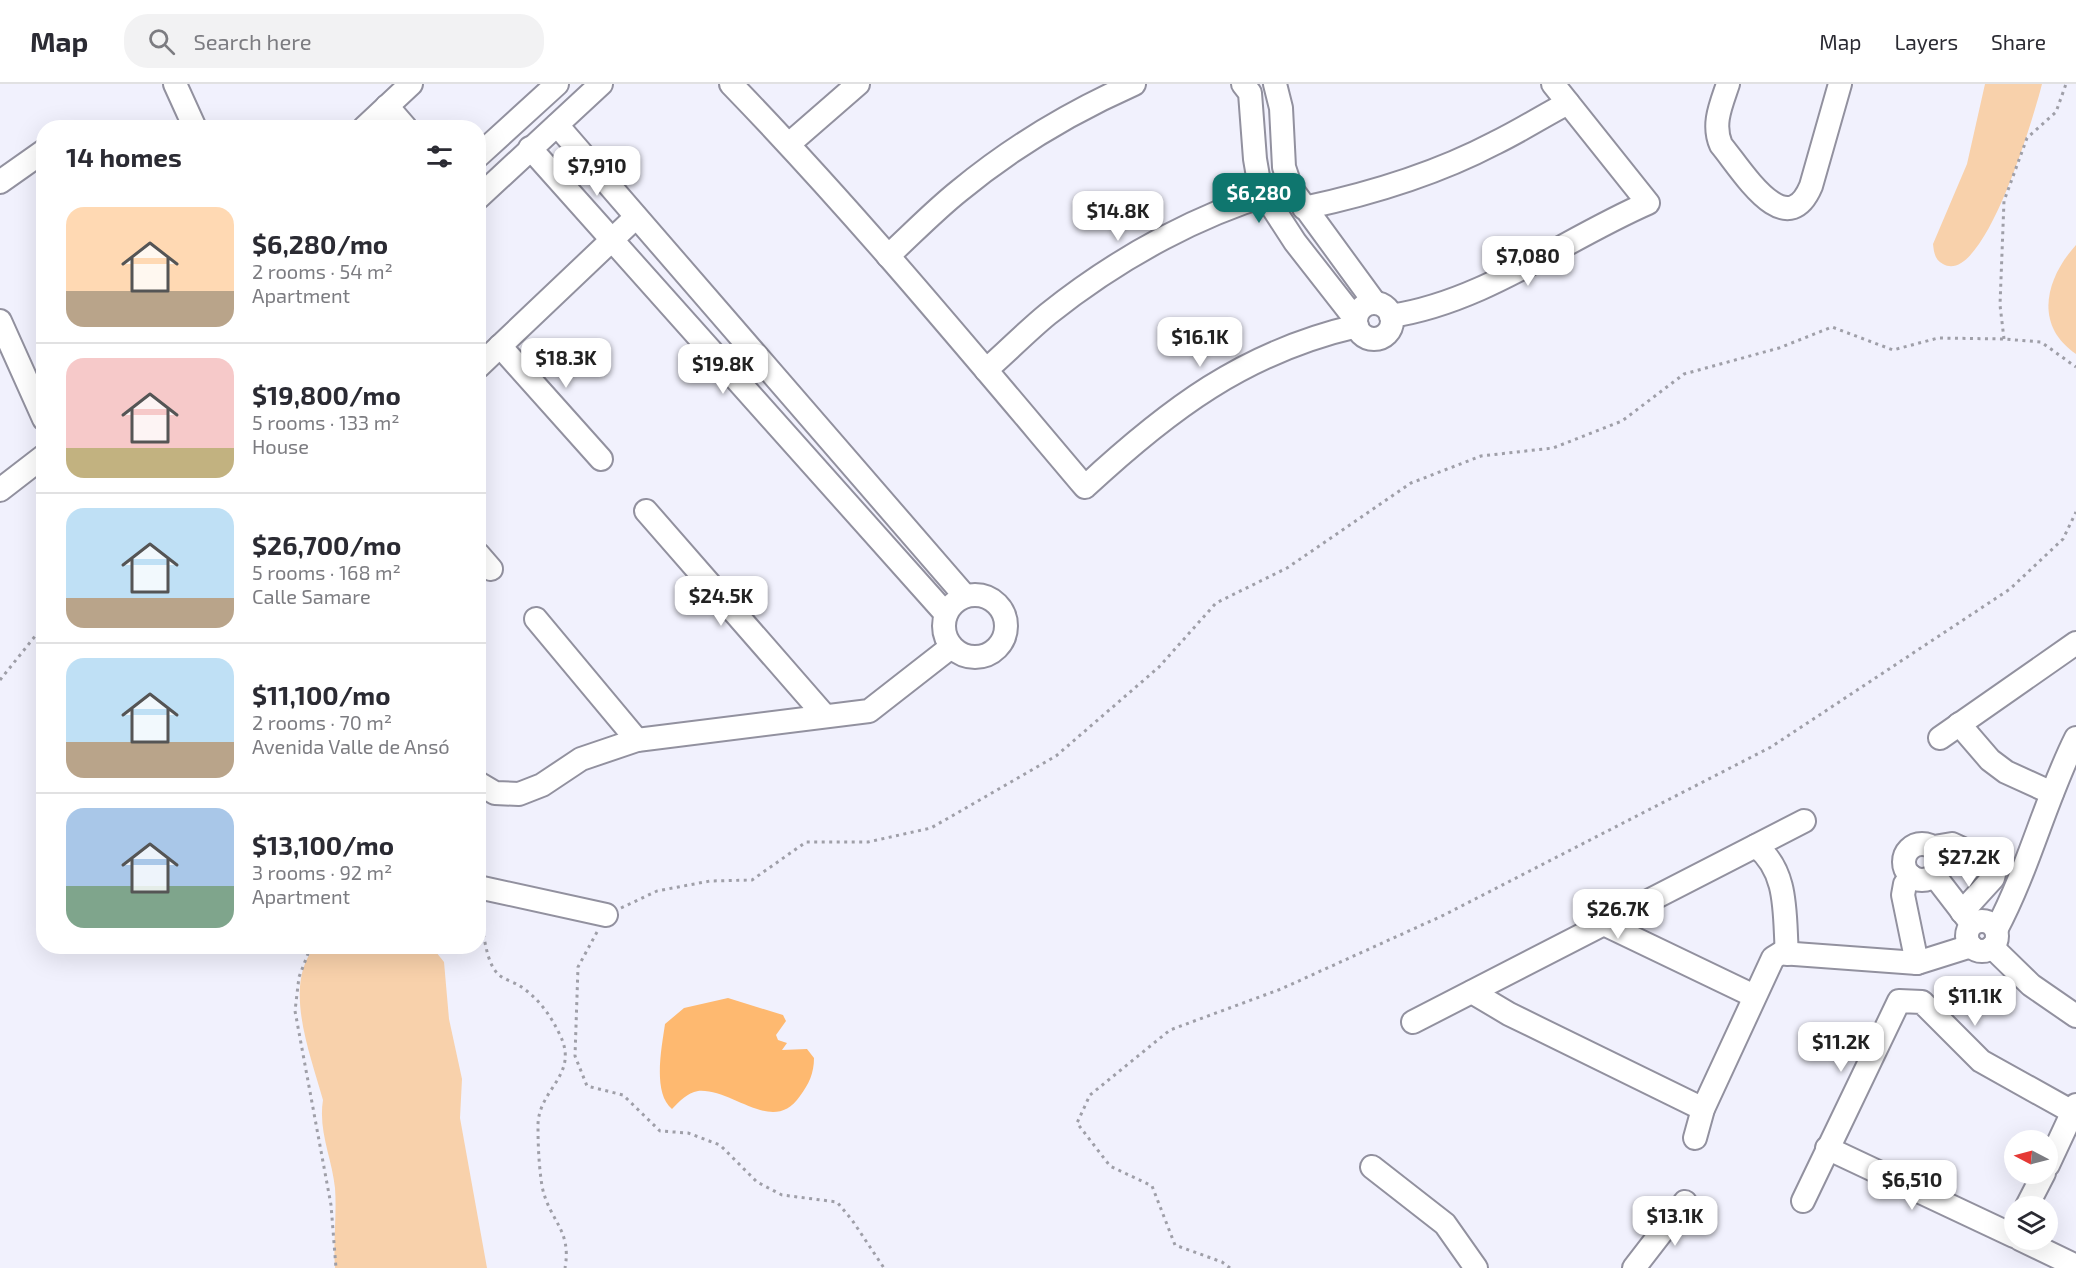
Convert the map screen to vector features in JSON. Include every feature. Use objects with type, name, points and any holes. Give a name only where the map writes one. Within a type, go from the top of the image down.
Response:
[{"type":"street","points":[[175,84],[191,120]]},
{"type":"street","points":[[372,120],[411,84]]},
{"type":"street","points":[[486,149],[557,84]]},
{"type":"street","points":[[486,190],[601,84]]},
{"type":"street","points":[[731,84],[789,144],[888,256],[1085,486],[1143,433],[1212,384],[1267,355],[1357,323]]},
{"type":"street","points":[[789,144],[858,84]]},
{"type":"street","points":[[888,256],[959,190],[1003,159],[1102,98],[1134,84]]},
{"type":"street","points":[[1357,323],[1361,309],[1383,310],[1434,306],[1508,275],[1648,203],[1553,84]]},
{"type":"street","points":[[1728,84],[1716,123],[1716,133],[1721,145],[1772,204],[1779,208],[1797,208],[1806,198],[1839,84]]},
{"type":"street","points":[[1279,85],[1284,167],[1291,188],[1383,310],[1390,329],[1382,337],[1376,339],[1364,336],[1357,323],[1295,242],[1264,195],[1255,159],[1246,89],[1279,85]]},
{"type":"street","points":[[1304,208],[1395,185],[1430,172],[1495,144],[1568,103]]},
{"type":"street","points":[[387,106],[399,120]]},
{"type":"street","points":[[557,124],[965,596]]},
{"type":"street","points":[[530,148],[946,614]]},
{"type":"street","points":[[0,182],[36,157]]},
{"type":"street","points":[[571,194],[596,171]]},
{"type":"street","points":[[986,370],[1048,314],[1117,265],[1178,231],[1264,195],[1291,188]]},
{"type":"street","points":[[486,359],[636,217]]},
{"type":"street","points":[[0,321],[36,401]]},
{"type":"street","points":[[500,346],[601,459]]},
{"type":"street","points":[[757,403],[781,383]]},
{"type":"street","points":[[0,490],[36,462]]},
{"type":"street","points":[[646,512],[825,716]]},
{"type":"street","points":[[965,596],[983,596],[998,605],[1005,621],[1003,639],[992,652],[975,658],[958,653],[951,648],[944,632],[946,614],[957,600],[965,596]]},
{"type":"street","points":[[536,619],[637,740]]},
{"type":"street","points":[[1940,738],[2076,643]]},
{"type":"street","points":[[486,788],[495,793],[519,794],[542,785],[581,759],[637,740],[869,711],[951,648]]},
{"type":"street","points":[[1959,724],[1990,760],[2006,772],[2052,793]]},
{"type":"street","points":[[1695,1138],[1703,1109],[1773,958],[1787,954],[1917,963],[1978,932],[2023,876],[2052,793],[2076,738]]},
{"type":"street","points":[[1413,1022],[1804,821]]},
{"type":"street","points":[[1934,847],[1938,852],[1940,865],[1934,875],[1923,880],[1911,876],[1905,865],[1906,853],[1916,844],[1922,843],[1934,847],[1952,844],[1991,862],[1995,870],[1978,932]]},
{"type":"street","points":[[1756,846],[1769,856],[1781,879],[1787,954]]},
{"type":"street","points":[[1934,875],[1978,932],[2031,985],[2076,1016]]},
{"type":"street","points":[[1911,876],[1905,884],[1902,895],[1917,963]]},
{"type":"street","points":[[486,889],[606,915]]},
{"type":"street","points":[[1604,924],[1754,996]]},
{"type":"street","points":[[1472,992],[1509,1014],[1703,1109]]},
{"type":"street","points":[[1803,1201],[1899,1001],[1910,999],[1922,1002],[1982,1061],[2075,1111],[2058,1145]]},
{"type":"street","points":[[1827,1148],[2004,1231]]},
{"type":"street","points":[[1372,1167],[1445,1224],[1476,1268]]},
{"type":"street","points":[[1634,1268],[1685,1202]]},
{"type":"street","points":[[2043,1250],[2076,1266]]},
{"type":"path","points":[[2004,339],[2000,305],[2004,201],[2026,138],[2056,112],[2066,84]]},
{"type":"path","points":[[884,1268],[837,1202],[782,1195],[757,1182],[720,1145],[688,1133],[660,1131],[623,1095],[587,1086],[575,1056],[578,967],[606,915],[657,891],[710,881],[752,880],[806,842],[868,842],[930,828],[1056,756],[1159,668],[1216,603],[1287,568],[1412,483],[1481,456],[1553,448],[1622,421],[1684,374],[1779,348],[1832,327],[1893,350],[1938,338],[2041,342],[2076,367]]},
{"type":"path","points":[[1230,1268],[1222,1262],[1175,1245],[1152,1186],[1110,1166],[1077,1123],[1090,1095],[1170,1030],[1281,989],[1444,915],[1771,747],[2010,589],[2063,539],[2076,512]]},
{"type":"path","points":[[0,680],[36,635]]},
{"type":"path","points":[[486,946],[489,960],[499,975],[538,998],[560,1036],[567,1057],[559,1080],[546,1095],[538,1111],[542,1188],[566,1238],[565,1268]]},
{"type":"path","points":[[308,954],[299,977],[295,1011],[331,1205],[336,1268]]},
{"type":"path","points":[[567,1057],[575,1056]]},
{"type":"shaded area","points":[[1985,84],[2042,84],[2018,160],[1990,225],[1975,250],[1959,264],[1943,264],[1935,256],[1933,244],[1967,164]]},
{"type":"shaded area","points":[[2076,245],[2076,354],[2062,342],[2054,329],[2049,315],[2049,301],[2051,286],[2057,272]]},
{"type":"shaded area","points":[[311,954],[438,954],[444,962],[449,1019],[462,1079],[460,1118],[487,1268],[335,1268],[335,1188],[322,1123],[323,1100],[306,1042],[300,1001],[305,963]]},
{"type":"shaded area","points":[[728,998],[783,1015],[786,1021],[776,1035],[778,1040],[787,1043],[782,1050],[807,1049],[814,1058],[808,1083],[789,1107],[778,1112],[765,1111],[725,1096],[698,1091],[687,1095],[672,1109],[666,1102],[660,1081],[665,1024],[684,1008]]}]
